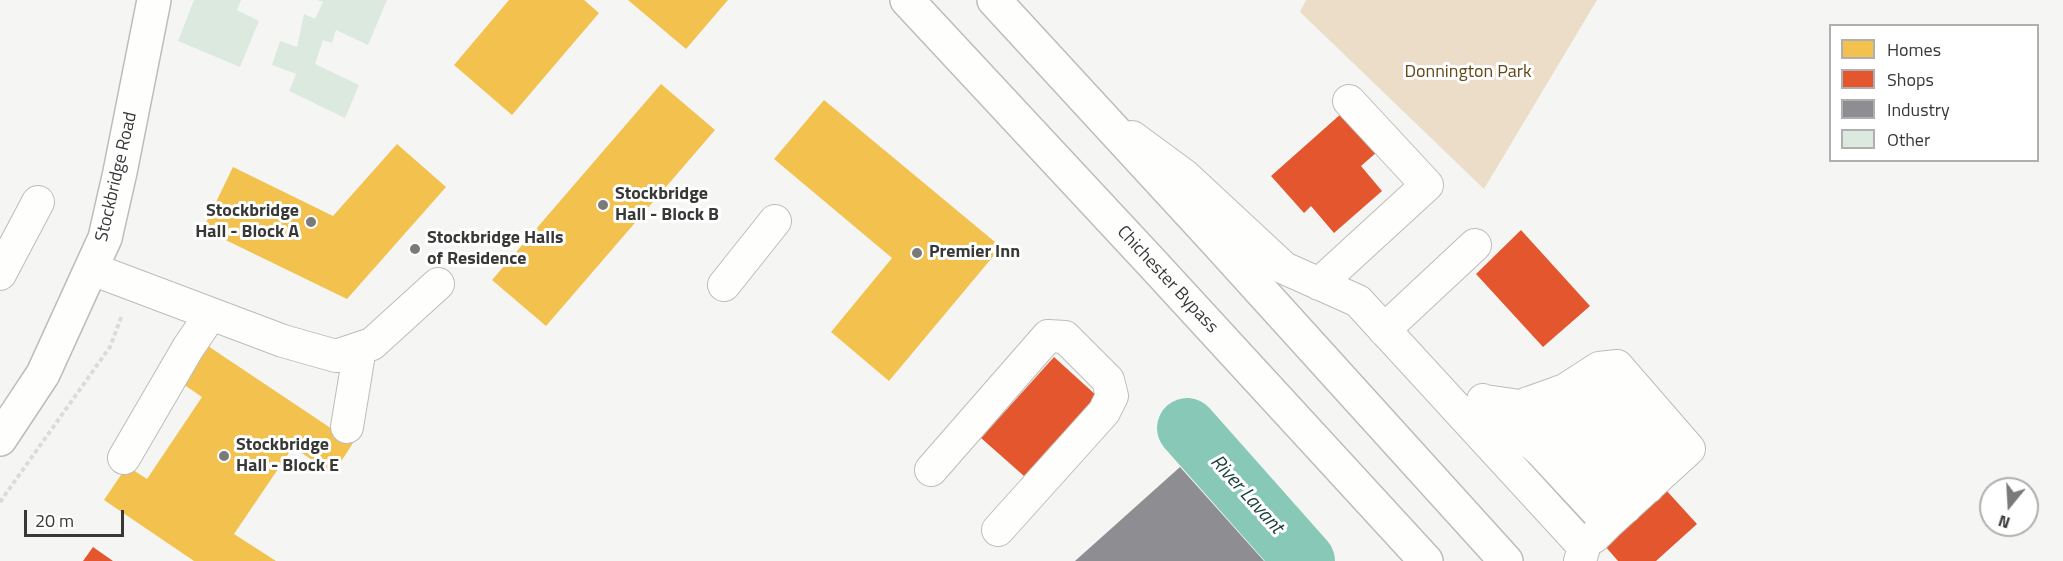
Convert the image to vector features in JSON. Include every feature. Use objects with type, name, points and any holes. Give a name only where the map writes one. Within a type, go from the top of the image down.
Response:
[{"type":"main road","name":"Stockbridge Road","points":[[3,430],[43,374],[105,238],[154,0]]},
{"type":"main road","name":"Chichester Bypass","points":[[907,0],[1152,262],[1425,561]]},
{"type":"main road","points":[[994,0],[1506,561]]},
{"type":"lane","points":[[1319,284],[1427,185],[1349,101]]},
{"type":"lane","points":[[1093,107],[1185,177],[1284,268],[1358,301],[1582,554],[1638,496],[1689,449],[1617,366],[1599,368],[1572,385],[1520,406],[1485,401],[1431,382]]},
{"type":"lane","points":[[0,274],[38,202]]},
{"type":"lane","points":[[724,285],[775,221]]},
{"type":"lane","points":[[1384,330],[1475,245]]},
{"type":"lane","points":[[92,269],[283,341],[336,356],[372,345],[438,284]]},
{"type":"lane","points":[[124,458],[210,314]]},
{"type":"lane","points":[[931,470],[1047,336],[1065,337],[1108,380],[1112,396],[1104,412],[998,530]]},
{"type":"lane","points":[[347,427],[360,348]]},
{"type":"lane","points":[[1572,385],[1638,496]]},
{"type":"lane","points":[[1485,401],[1542,452],[1638,496]]},
{"type":"lane","points":[[1528,403],[1638,496]]},
{"type":"path","points":[[0,502],[110,346],[128,300],[129,283]]},
{"type":"green space","name":"Donnington Park","points":[[1306,0],[1597,0],[1484,189],[1300,12]]},
{"type":"building: Homes","points":[[509,0],[584,0],[599,13],[512,115],[454,65]]},
{"type":"building: Homes","points":[[628,0],[728,0],[686,49]]},
{"type":"building: Homes","name":"Stockbridge Hall - Block B","points":[[661,84],[715,130],[546,326],[492,280]]},
{"type":"building: Homes","points":[[824,100],[1001,247],[889,381],[831,332],[892,258],[774,159]]},
{"type":"building: Homes","name":"Stockbridge Hall - Block A","points":[[397,144],[446,187],[347,299],[203,229],[233,167],[333,216]]},
{"type":"building: Homes","name":"Stockbridge Hall - Block E","points":[[205,344],[353,443],[333,474],[293,447],[234,534],[276,561],[194,561],[104,500],[127,466],[147,479],[202,397],[180,382]]},
{"type":"building: Shops","points":[[1342,113],[1377,152],[1361,166],[1382,191],[1334,233],[1311,206],[1304,213],[1271,176]]},
{"type":"building: Shops","points":[[1521,230],[1590,306],[1543,347],[1476,274]]},
{"type":"building: Shops","points":[[1054,357],[1097,396],[1024,476],[981,438]]},
{"type":"building: Shops","points":[[1619,379],[1644,466],[1697,524],[1656,561],[1618,561],[1532,462]]},
{"type":"building: Shops","points":[[93,547],[113,561],[83,561]]},
{"type":"building: Industry","points":[[1180,467],[1264,561],[1075,561]]},
{"type":"building: Other","points":[[194,0],[241,0],[237,10],[259,21],[240,67],[178,41]]},
{"type":"building: Other","points":[[317,0],[387,0],[368,45],[336,30],[332,43],[323,40],[315,64],[359,85],[345,118],[289,91],[296,74],[272,65],[280,41],[297,47],[304,14],[315,19],[323,2]]},
{"type":"waterway","name":"River Lavant","points":[[1187,428],[1305,561]]},
{"type":"place","name":"Stockbridge Hall - Block B","points":[[603,205]]},
{"type":"place","name":"Stockbridge Hall - Block A","points":[[311,222]]},
{"type":"place","name":"Stockbridge Halls of Residence","points":[[415,249]]},
{"type":"place","name":"Premier Inn","points":[[917,253]]},
{"type":"place","name":"Stockbridge Hall - Block E","points":[[224,456]]}]
